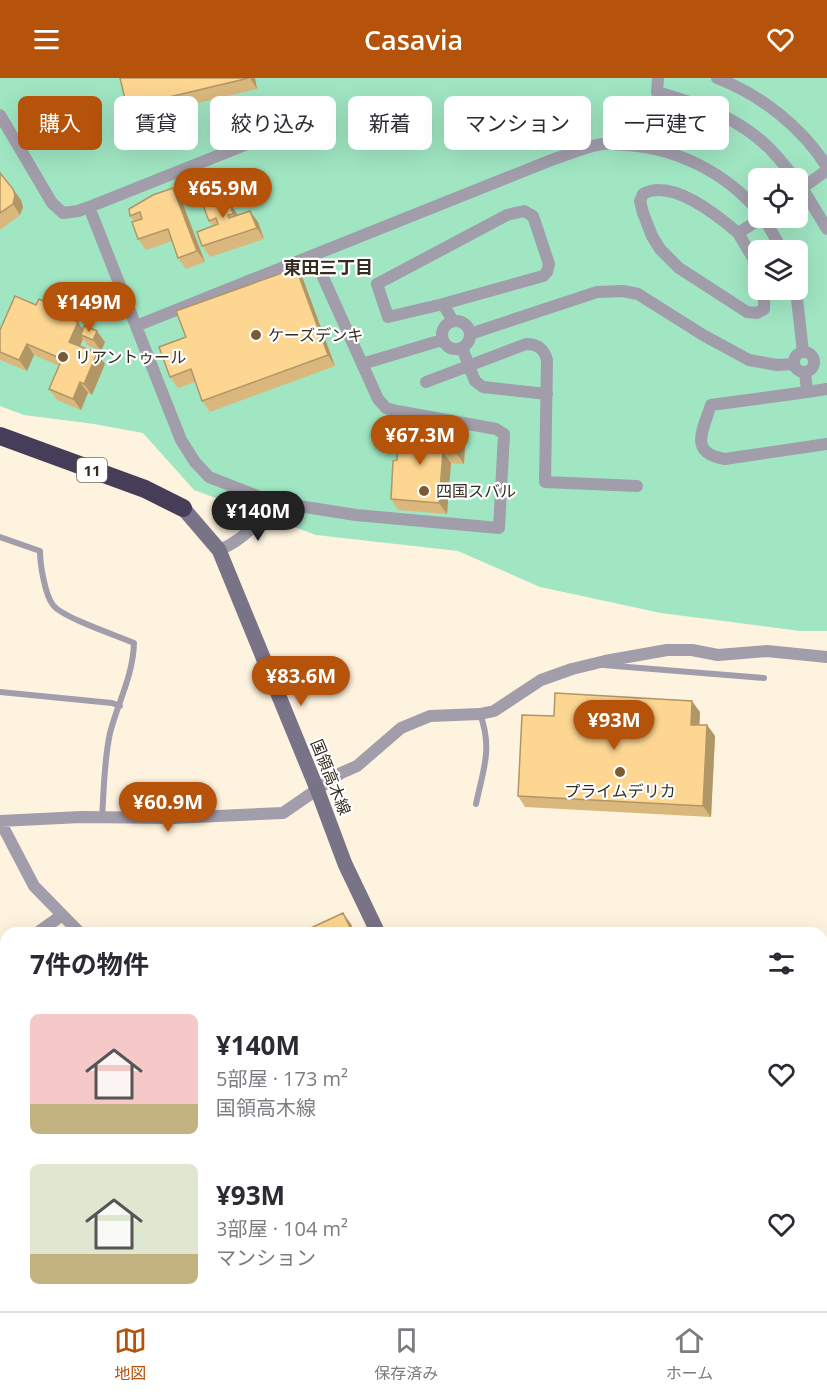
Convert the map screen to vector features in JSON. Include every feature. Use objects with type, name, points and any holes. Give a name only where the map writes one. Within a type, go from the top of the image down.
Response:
[{"type":"highway","name":"11","points":[[0,436],[145,489],[183,508]]},
{"type":"main road","name":"国領高木線","points":[[183,508],[219,550],[317,789],[345,864],[375,927]]},
{"type":"street","points":[[658,78],[657,92],[699,104],[733,120],[770,149],[786,168]]},
{"type":"street","points":[[717,78],[737,86],[766,104],[818,152],[827,168],[808,179]]},
{"type":"street","points":[[1,120],[52,203],[63,213],[89,207],[233,150]]},
{"type":"street","points":[[136,326],[554,159],[603,144],[642,146],[683,157],[720,176],[748,199]]},
{"type":"street","points":[[748,250],[738,233],[716,214],[688,197],[663,190],[650,190],[643,194],[640,201],[652,236],[660,249],[679,268],[747,312],[757,313],[764,309],[764,300]]},
{"type":"street","points":[[808,198],[827,229]]},
{"type":"street","points":[[89,207],[181,440],[195,462],[209,477],[273,502],[356,515],[499,528],[504,434],[496,429],[386,408],[378,399],[313,255]]},
{"type":"street","points":[[524,212],[533,216],[549,264],[543,276],[443,304],[388,317],[377,285],[507,215],[524,212]]},
{"type":"street","points":[[738,233],[748,227]]},
{"type":"street","points":[[470,334],[597,292],[623,291],[639,294],[703,335],[749,360],[777,365],[794,364]]},
{"type":"street","points":[[797,300],[803,352]]},
{"type":"street","points":[[443,304],[453,321]]},
{"type":"street","points":[[453,321],[462,322],[470,334],[469,342],[458,350],[448,348],[441,336],[445,326],[453,321]]},
{"type":"street","points":[[362,364],[442,340]]},
{"type":"street","points":[[426,382],[526,344],[535,344],[544,352],[547,360],[545,482],[637,486]]},
{"type":"street","points":[[462,348],[475,381],[483,387],[546,394]]},
{"type":"street","points":[[803,352],[812,357],[814,363],[811,369],[805,372],[799,371],[794,364],[795,358],[803,352]]},
{"type":"street","points":[[805,372],[807,392]]},
{"type":"street","points":[[827,389],[711,405],[700,439],[702,446],[713,457],[725,459],[827,444]]},
{"type":"street","points":[[219,550],[232,545],[253,527],[273,502]]},
{"type":"street","points":[[73,927],[34,886],[0,821],[102,817],[173,818],[283,813],[341,773],[357,766],[401,728],[430,716],[480,714],[494,711],[541,680],[591,664],[667,650],[692,650],[718,655],[767,651],[827,657]]},
{"type":"street","points":[[45,927],[61,916]]},
{"type":"lane","points":[[0,537],[40,551],[47,589],[53,605],[58,609],[134,643],[134,657],[127,687],[106,751],[102,817]]},
{"type":"lane","points":[[591,664],[764,678]]},
{"type":"lane","points":[[0,692],[112,703],[120,706]]},
{"type":"lane","points":[[476,804],[488,749],[486,730],[480,714]]},
{"type":"green space","points":[[0,78],[827,78],[827,631],[800,631],[661,613],[540,587],[458,551],[316,535],[194,490],[143,433],[24,415],[0,406]]},
{"type":"building","points":[[120,78],[249,78],[173,96],[124,96]]},
{"type":"building","points":[[0,173],[15,195],[13,204],[0,213]]},
{"type":"building","points":[[173,188],[197,251],[178,258],[168,229],[138,239],[132,222],[142,219],[140,212],[130,216],[129,209],[153,195]]},
{"type":"building","points":[[220,188],[233,214],[228,215],[229,218],[250,211],[257,228],[202,246],[197,232],[218,224],[216,218],[209,221],[199,195]]},
{"type":"building","name":"ケーズデンキ","points":[[296,268],[328,355],[202,401],[191,369],[170,377],[159,347],[186,337],[176,311]]},
{"type":"building","name":"リアントゥール","points":[[15,296],[36,305],[39,299],[65,311],[64,316],[78,322],[69,342],[97,353],[84,384],[80,382],[73,399],[49,389],[62,359],[27,344],[19,360],[0,352],[0,330]]},
{"type":"building","points":[[84,326],[97,331],[93,340],[81,335]]},
{"type":"building","name":"四国スバル","points":[[399,431],[457,435],[456,453],[443,452],[439,503],[391,499],[393,461],[397,460]]},
{"type":"building","name":"プライムデリカ","points":[[555,693],[692,701],[691,725],[707,725],[703,806],[518,796],[522,715],[554,716]]},
{"type":"building","points":[[343,913],[350,927],[313,927]]},
{"type":"place","name":"ケーズデンキ","points":[[256,335]]},
{"type":"place","name":"リアントゥール","points":[[63,357]]},
{"type":"place","name":"四国スバル","points":[[424,491]]},
{"type":"place","name":"プライムデリカ","points":[[620,772]]},
{"type":"district","name":"東田三丁目","points":[[328,267]]}]
